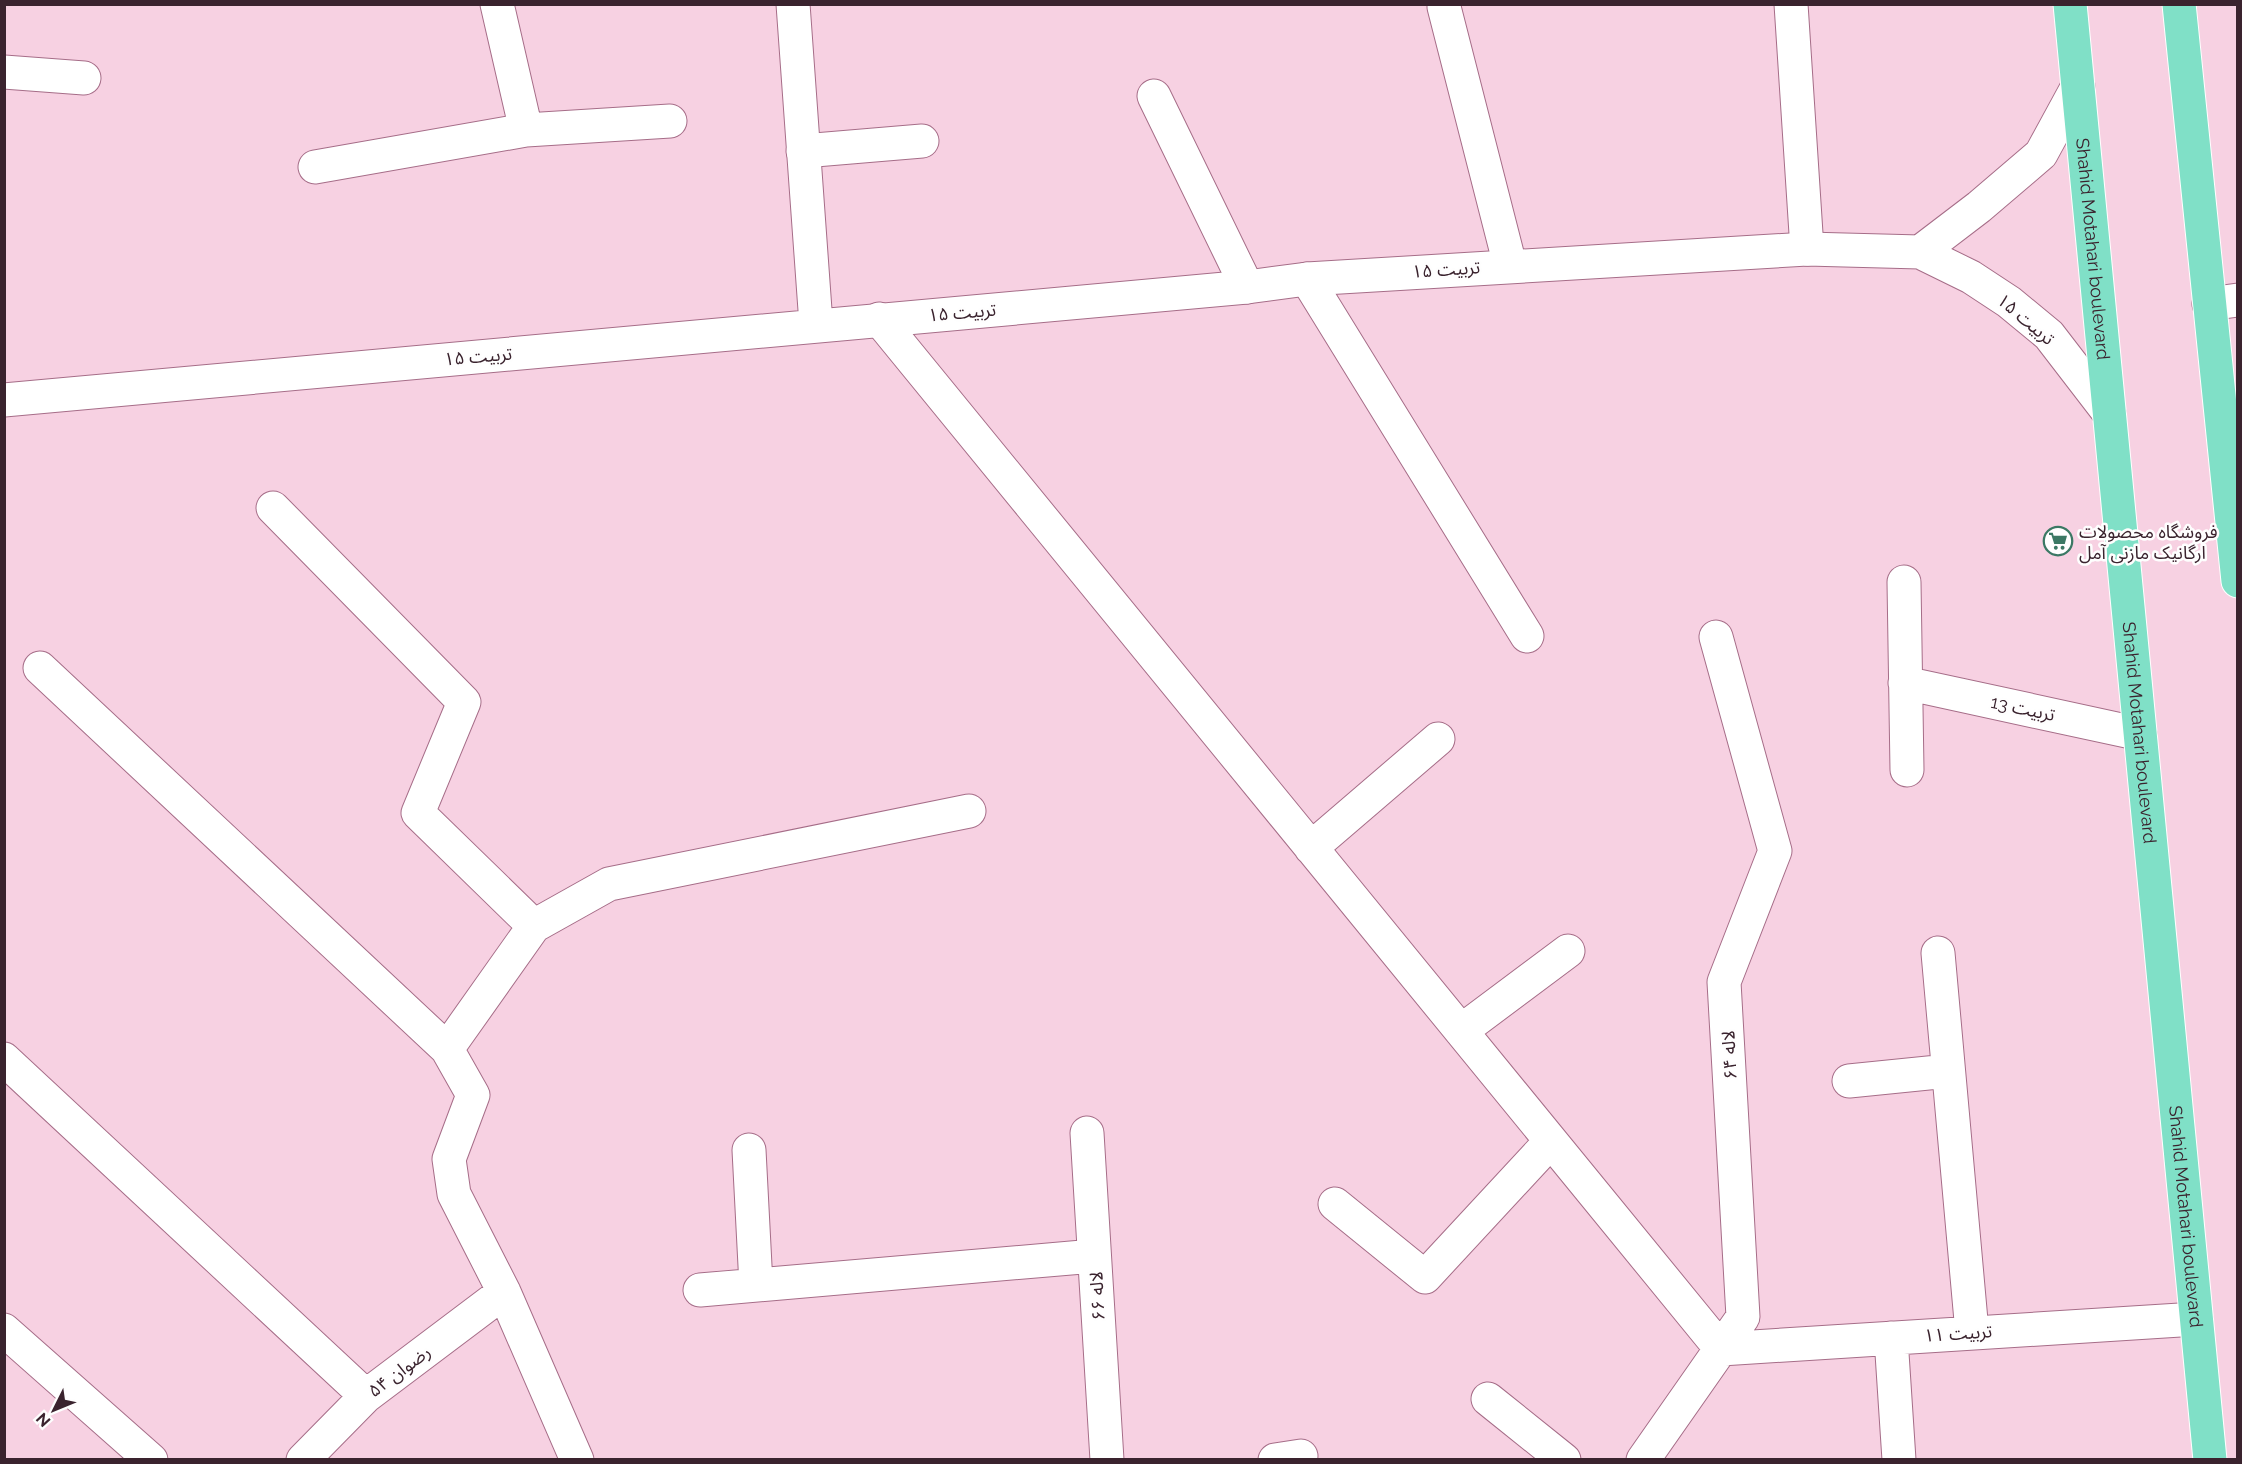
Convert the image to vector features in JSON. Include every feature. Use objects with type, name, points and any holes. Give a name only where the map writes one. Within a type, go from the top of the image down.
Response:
[{"type":"main road","name":"Shahid Motahari boulevard","points":[[2070,4],[2210,1460]]},
{"type":"main road","points":[[2179,4],[2224,302],[2238,581]]},
{"type":"street","points":[[497,4],[526,130]]},
{"type":"street","points":[[793,4],[816,324]]},
{"type":"street","points":[[1791,4],[1808,249]]},
{"type":"street","points":[[1444,7],[1510,265]]},
{"type":"street","points":[[4,72],[84,78]]},
{"type":"street","points":[[1920,252],[1979,207],[2041,154],[2078,86]]},
{"type":"street","points":[[1154,96],[1247,287]]},
{"type":"street","points":[[315,166],[526,130],[670,121]]},
{"type":"street","points":[[803,151],[922,141]]},
{"type":"street","name":"تربیت ۱۵","points":[[4,400],[816,324],[1247,287],[1307,279],[1510,265],[1808,249],[1920,252],[1971,277],[2009,302],[2049,335],[2109,413]]},
{"type":"street","points":[[1307,279],[1527,636]]},
{"type":"street","points":[[879,319],[1721,1349]]},
{"type":"street","points":[[273,508],[464,702],[418,813],[534,927]]},
{"type":"street","points":[[1904,582],[1907,770]]},
{"type":"street","name":"لاله ۶۴","points":[[1643,1460],[1743,1317],[1724,982],[1775,851],[1716,637]]},
{"type":"street","points":[[40,668],[447,1049],[473,1095],[449,1159],[454,1194],[504,1292],[577,1460]]},
{"type":"street","name":"تربیت 13","points":[[1905,683],[2140,734]]},
{"type":"street","points":[[1311,848],[1438,739]]},
{"type":"street","points":[[447,1049],[534,927],[609,884],[969,811]]},
{"type":"street","points":[[1461,1031],[1568,951]]},
{"type":"street","points":[[1938,953],[1972,1332]]},
{"type":"street","points":[[4,1059],[366,1396]]},
{"type":"street","points":[[1849,1081],[1948,1071]]},
{"type":"street","name":"لاله ۶۶","points":[[1087,1133],[1107,1460]]},
{"type":"street","points":[[1335,1204],[1425,1277],[1551,1141]]},
{"type":"street","points":[[749,1150],[756,1285]]},
{"type":"street","points":[[700,1290],[1094,1256]]},
{"type":"street","name":"رضوان ۵۴","points":[[303,1460],[366,1396],[504,1292]]},
{"type":"street","name":"تربیت ۱۱","points":[[1721,1349],[2196,1319]]},
{"type":"street","points":[[4,1330],[151,1460]]},
{"type":"street","points":[[1891,1338],[1899,1460]]},
{"type":"street","points":[[1488,1399],[1564,1460]]},
{"type":"place","name":"فروشگاه محصولات ارگانیک مازنی آمل","points":[[2058,541]]}]
